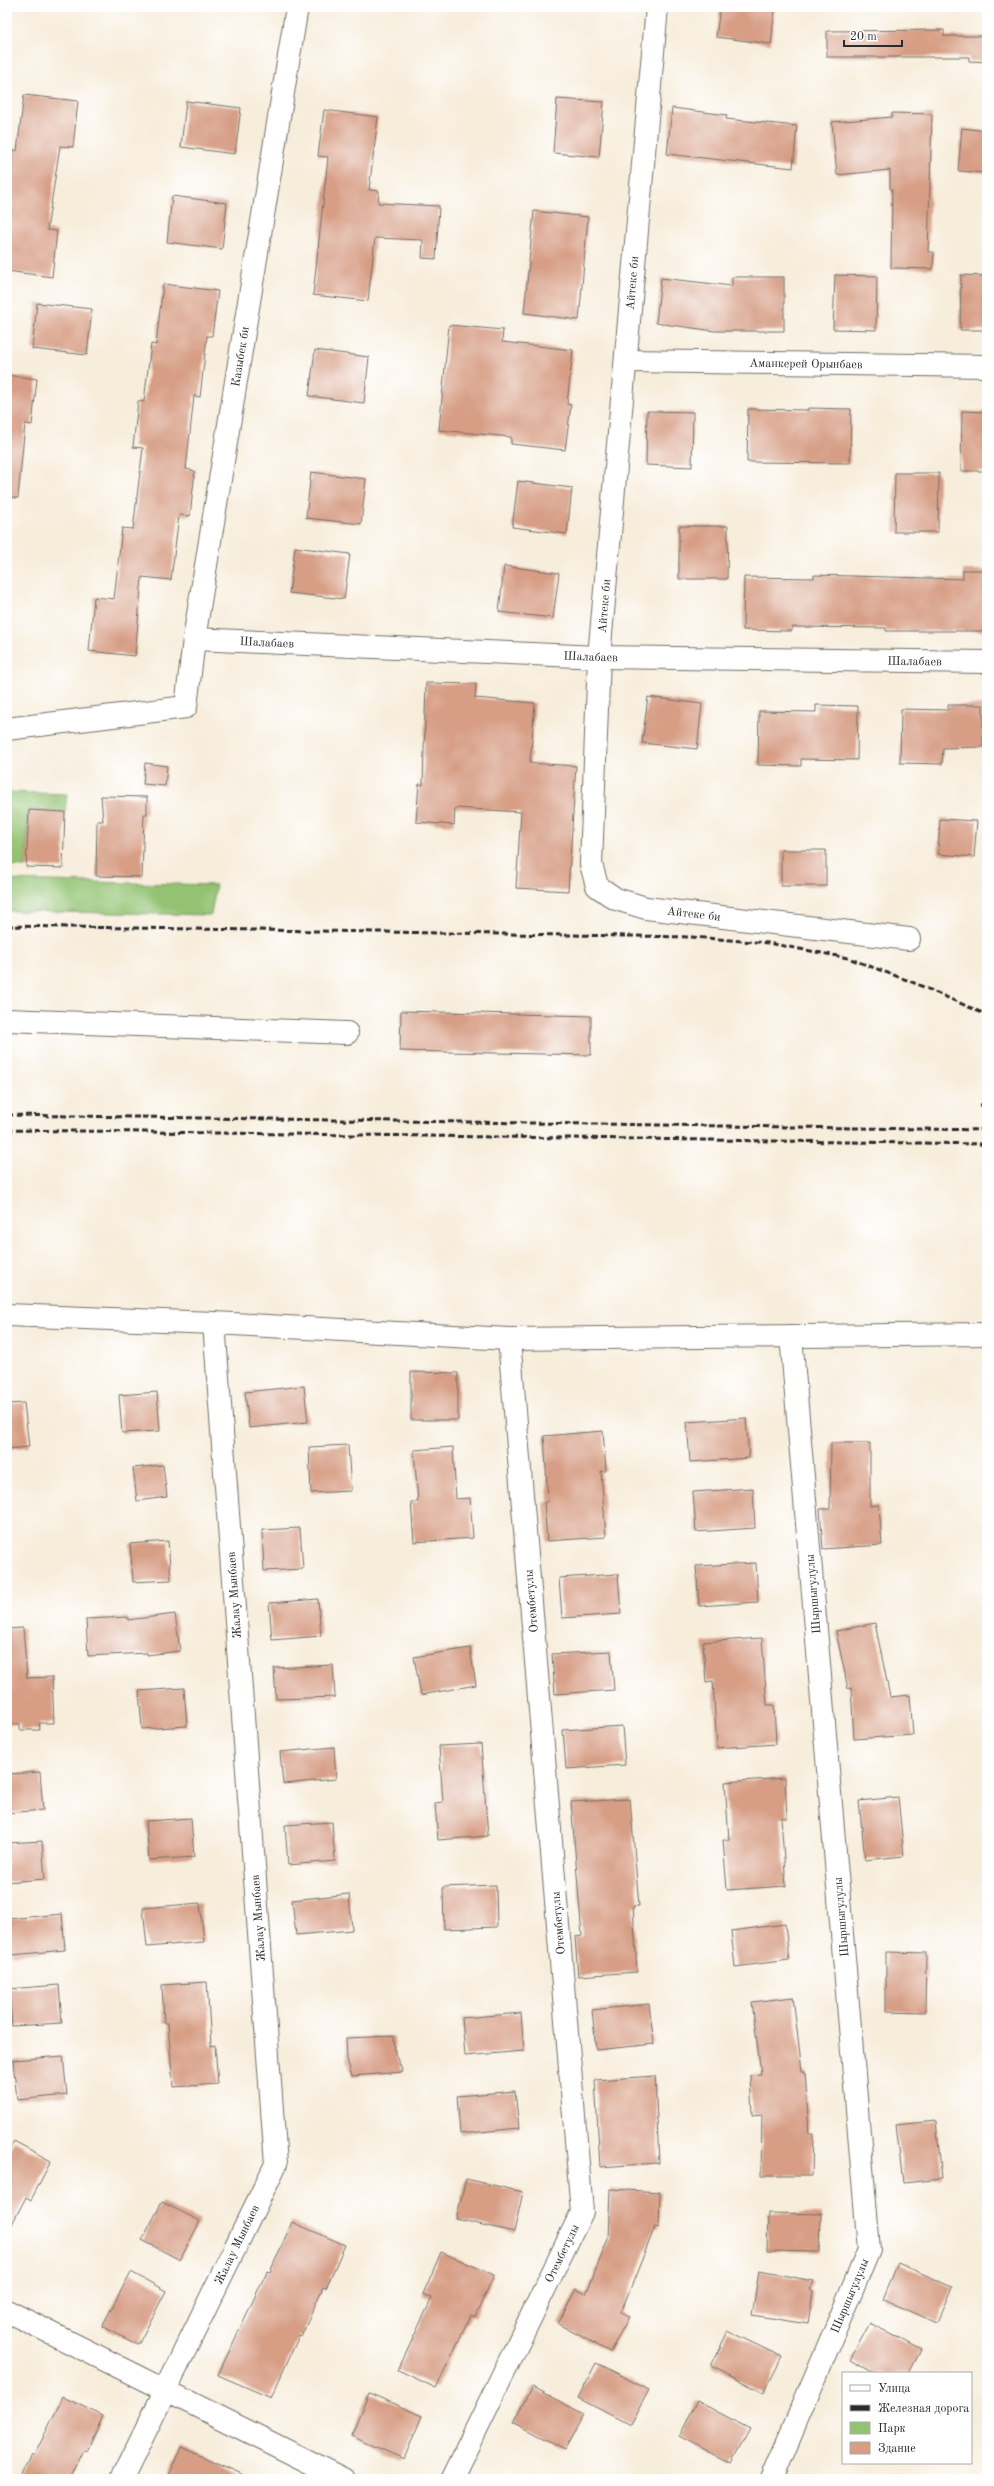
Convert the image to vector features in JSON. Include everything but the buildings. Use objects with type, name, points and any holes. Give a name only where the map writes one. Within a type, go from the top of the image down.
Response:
[{"type":"street","name":"Казыбек би","points":[[7,729],[186,707],[194,639],[297,7]]},
{"type":"street","name":"Айтеке би","points":[[657,7],[599,658],[591,864],[598,886],[616,899],[646,908],[909,939]]},
{"type":"street","name":"Аманкерей Орынбаев","points":[[626,360],[987,366]]},
{"type":"street","name":"Шалабаев","points":[[194,639],[599,658],[987,662]]},
{"type":"street","points":[[7,1020],[347,1033]]},
{"type":"street","points":[[7,1315],[214,1323],[509,1339],[987,1334]]},
{"type":"street","name":"Жалау Мынбаев","points":[[122,2479],[276,2164],[214,1323]]},
{"type":"street","name":"Шыршыгулулы","points":[[772,2479],[869,2250],[791,1336]]},
{"type":"street","name":"Отембетулы","points":[[452,2479],[582,2212],[509,1339]]},
{"type":"street","points":[[7,2310],[343,2479]]},
{"type":"green space","points":[[7,792],[67,794],[65,812],[29,810],[26,867],[7,866]]},
{"type":"green space","points":[[7,880],[216,885],[211,915],[7,911]]},
{"type":"railway","points":[[7,926],[692,937],[768,943],[848,958],[912,982],[987,1015]]},
{"type":"railway","points":[[980,1105],[987,1105]]},
{"type":"railway","points":[[7,1115],[987,1130]]},
{"type":"railway","points":[[7,1130],[987,1144]]}]
